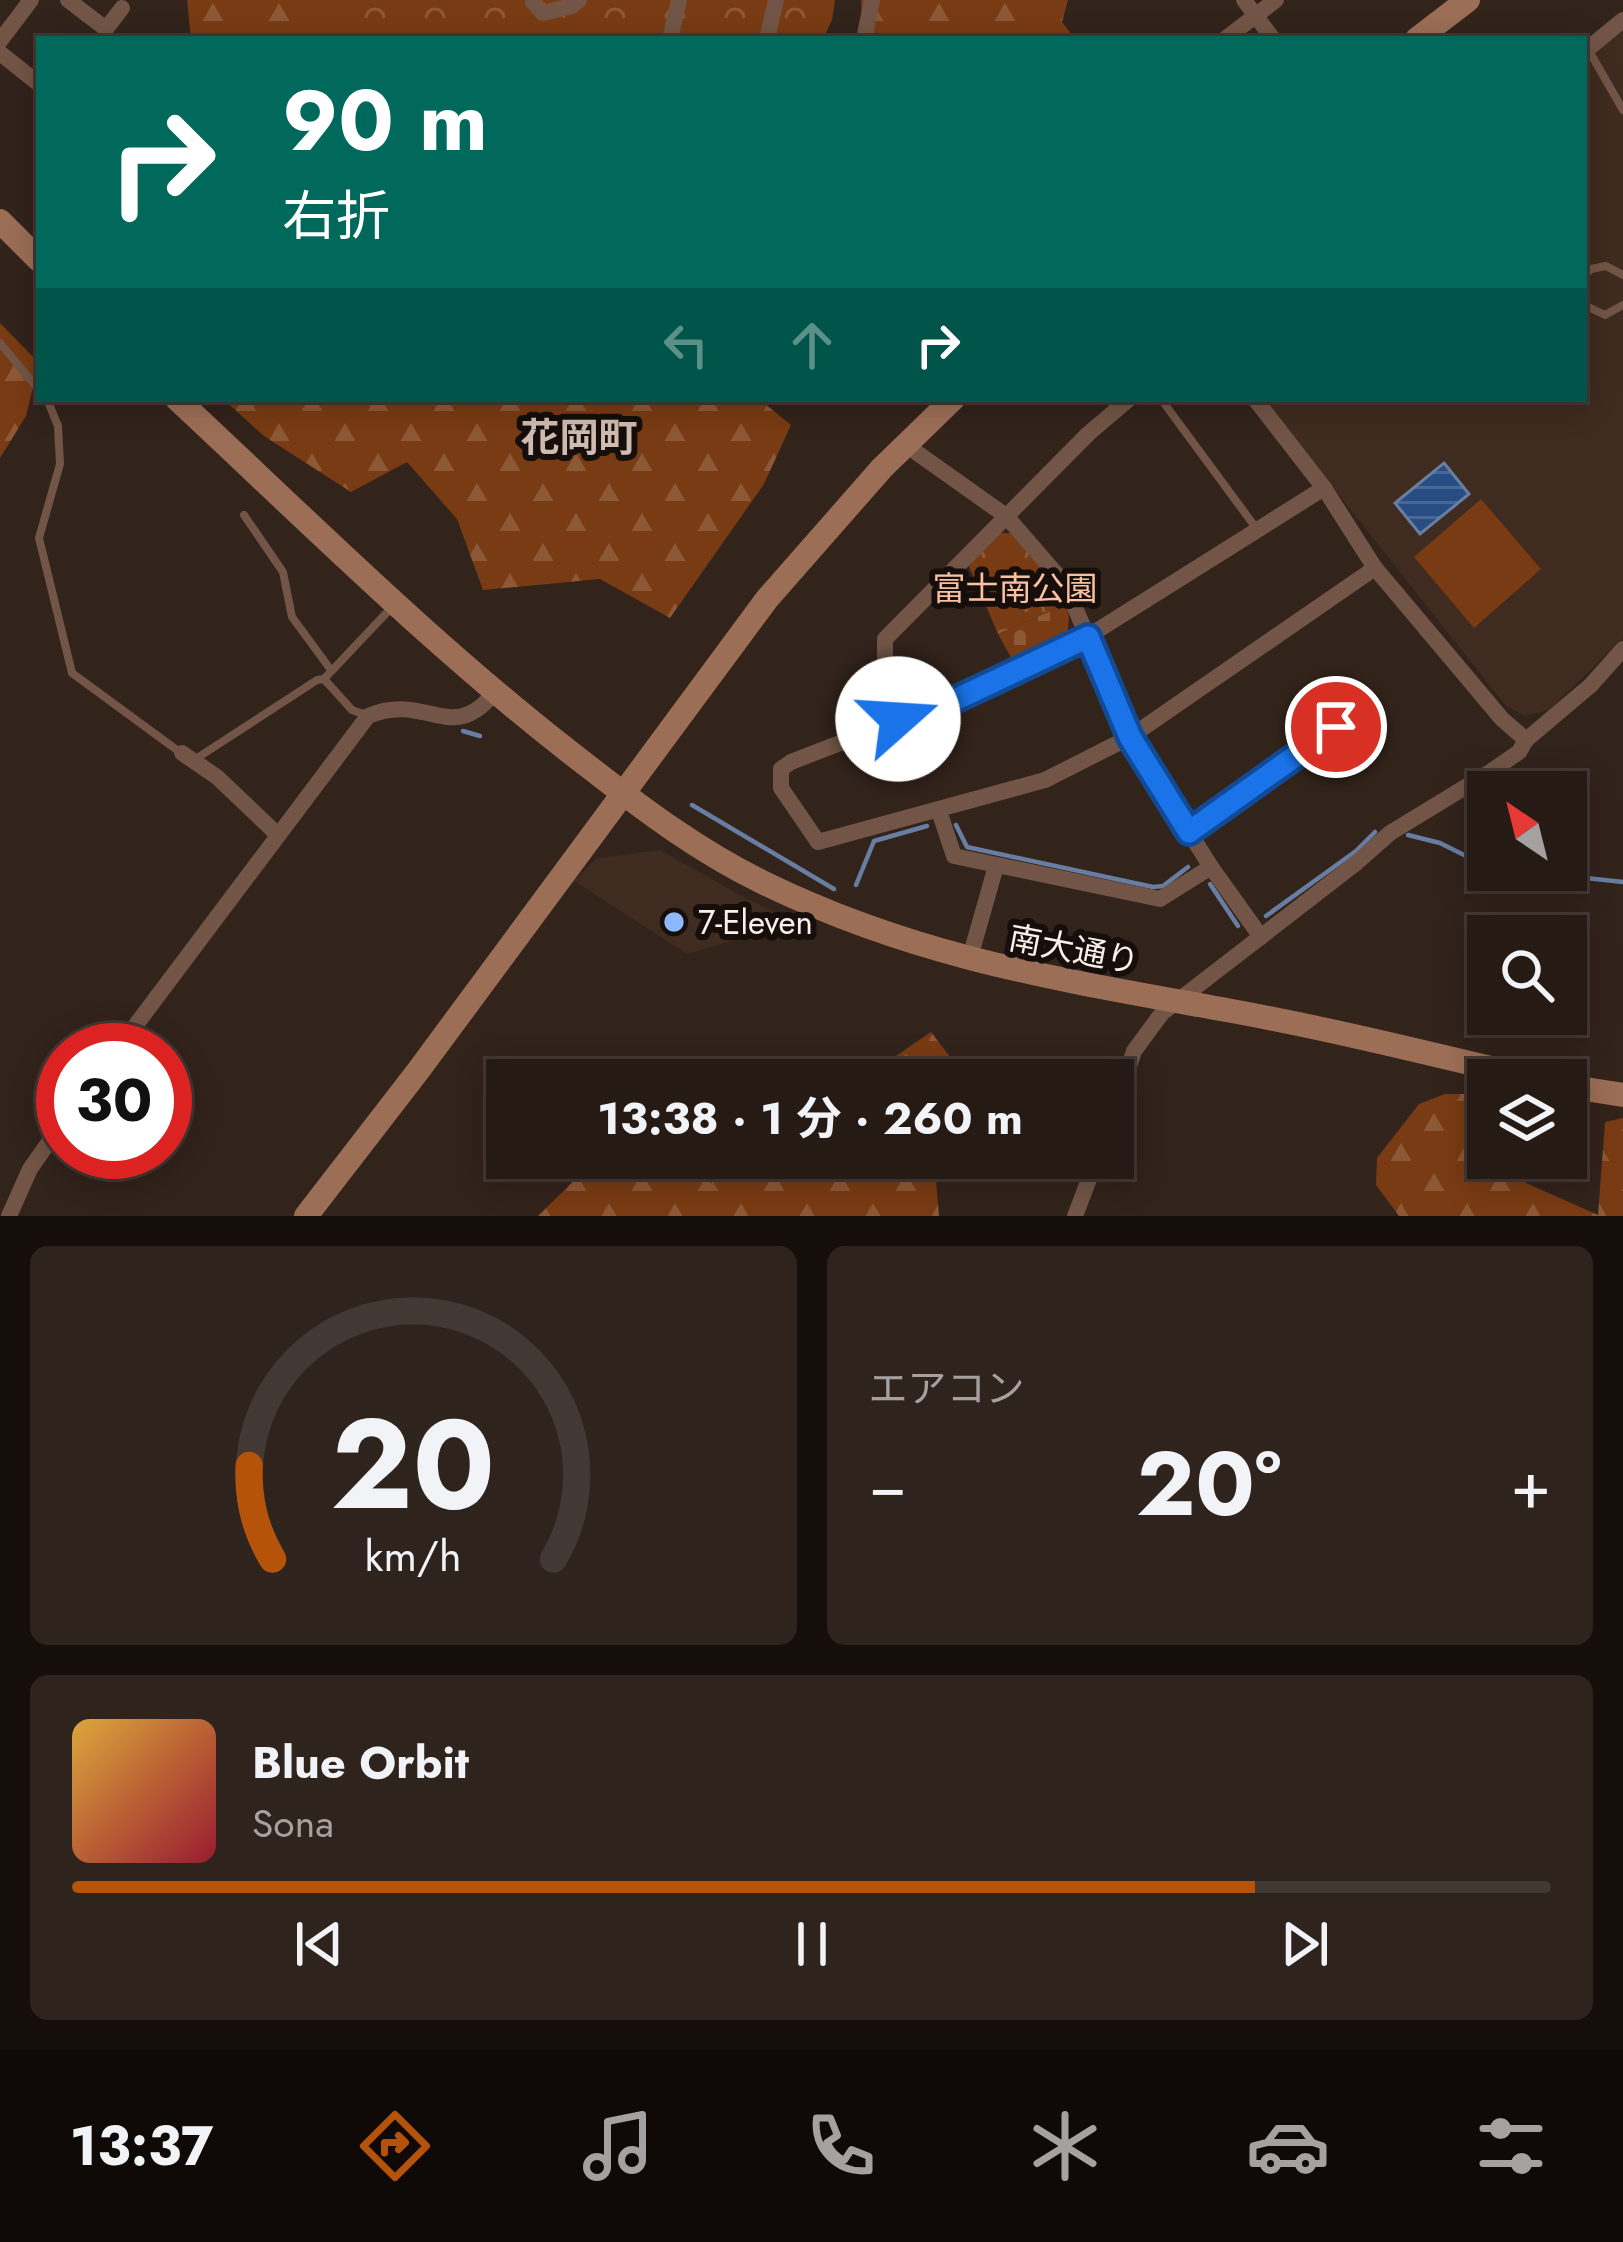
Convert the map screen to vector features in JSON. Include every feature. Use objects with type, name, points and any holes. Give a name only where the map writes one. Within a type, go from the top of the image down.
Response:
[{"type":"street","points":[[0,41],[31,0]]},
{"type":"street","points":[[68,0],[106,29],[122,8]]},
{"type":"street","points":[[533,2],[542,13],[579,0]]},
{"type":"street","points":[[671,36],[679,0]]},
{"type":"street","points":[[768,36],[776,0]]},
{"type":"street","points":[[865,36],[872,0]]},
{"type":"street","points":[[1227,36],[1249,8],[1276,0]]},
{"type":"street","points":[[1421,36],[1468,0]]},
{"type":"street","points":[[1249,8],[1271,36]]},
{"type":"street","points":[[1587,49],[1623,20]]},
{"type":"street","points":[[0,53],[36,82]]},
{"type":"street","points":[[0,221],[36,257]]},
{"type":"street","name":"南大通り","points":[[180,402],[494,692],[685,839],[761,882],[878,931],[969,961],[1252,1015],[1467,1063]]},
{"type":"street","points":[[306,1216],[767,599],[905,445],[950,402]]},
{"type":"street","points":[[898,719],[885,667],[885,639],[1126,402]]},
{"type":"street","points":[[1257,402],[1324,488],[1375,568],[1502,719],[1526,740]]},
{"type":"street","points":[[905,445],[1006,516],[1064,584],[1130,737],[1211,867],[1262,937]]},
{"type":"street","points":[[1324,488],[1088,637],[959,698],[791,761],[781,769],[781,788],[818,842],[1046,780],[1130,737],[1375,568]]},
{"type":"street","points":[[1131,1059],[1173,1003],[1390,833],[1519,752],[1526,740],[1591,685],[1623,650]]},
{"type":"street","points":[[137,1023],[368,716],[405,707],[455,720],[483,706],[494,692]]},
{"type":"street","points":[[188,757],[278,835]]},
{"type":"street","points":[[939,811],[954,856],[996,866],[1160,898],[1211,867]]},
{"type":"street","points":[[969,961],[996,866]]},
{"type":"street","points":[[1587,1089],[1623,1095]]},
{"type":"street","points":[[9,1216],[36,1160]]},
{"type":"street","points":[[1075,1216],[1089,1179]]},
{"type":"lane","points":[[1587,52],[1623,110]]},
{"type":"lane","points":[[1587,274],[1598,266],[1622,273]]},
{"type":"lane","points":[[1587,306],[1605,315],[1623,305]]},
{"type":"lane","points":[[0,343],[36,385]]},
{"type":"lane","points":[[48,402],[58,426],[60,464],[39,538],[72,674],[188,757],[310,682],[324,680],[396,603]]},
{"type":"lane","points":[[1162,402],[1258,530]]},
{"type":"lane","points":[[244,514],[283,572],[292,617],[331,670]]},
{"type":"lane","points":[[324,680],[352,710],[368,716]]},
{"type":"lane","points":[[1189,832],[1336,727]]},
{"type":"shaded area","points":[[1623,31],[1623,638],[1549,710],[1525,716],[1505,705],[1265,402],[1587,402],[1587,58]]},
{"type":"shaded area","points":[[660,850],[795,922],[687,954],[574,881],[597,858]]},
{"type":"green space","points":[[187,0],[424,0],[366,36],[191,36]]},
{"type":"green space","points":[[338,0],[835,0],[824,36],[339,36],[329,6]]},
{"type":"green space","points":[[861,0],[1068,0],[1062,22],[1073,36],[863,36]]},
{"type":"green space","points":[[0,323],[36,360],[36,375],[26,416],[0,458]]},
{"type":"green space","points":[[226,402],[763,402],[791,425],[764,484],[670,618],[600,579],[483,590],[457,519],[407,462],[351,492],[264,436]]},
{"type":"green space","points":[[1481,499],[1541,569],[1474,628],[1414,557]]},
{"type":"green space","name":"富士南公園","points":[[1000,533],[1012,533],[1054,580],[1066,604],[998,634],[968,564]]},
{"type":"green space","points":[[1066,604],[1067,638],[1014,663],[998,634]]},
{"type":"green space","points":[[931,1032],[952,1059],[892,1059]]},
{"type":"green space","points":[[1445,1094],[1467,1094],[1467,1179],[1522,1179],[1598,1215],[1605,1122],[1623,1118],[1623,1216],[1399,1216],[1376,1185],[1377,1158],[1419,1104]]},
{"type":"green space","points":[[576,1179],[708,1179],[711,1183],[717,1179],[936,1179],[939,1216],[538,1216]]},
{"type":"water","points":[[1444,463],[1469,494],[1420,534],[1395,503]]},
{"type":"waterway","points":[[463,731],[480,736]]},
{"type":"waterway","points":[[692,805],[834,889]]},
{"type":"waterway","points":[[956,825],[967,847],[1153,887],[1163,886],[1188,867]]},
{"type":"waterway","points":[[856,885],[874,841],[927,826]]},
{"type":"waterway","points":[[1266,916],[1375,832]]},
{"type":"waterway","points":[[1408,835],[1467,856]]},
{"type":"waterway","points":[[1587,878],[1623,882]]},
{"type":"waterway","points":[[1210,884],[1238,926]]},
{"type":"place","name":"7-Eleven","points":[[674,922]]},
{"type":"district","name":"花岡町","points":[[579,437]]},
{"type":"route","points":[[898,719],[959,698],[1088,637],[1130,737],[1189,832],[1336,727]]}]
